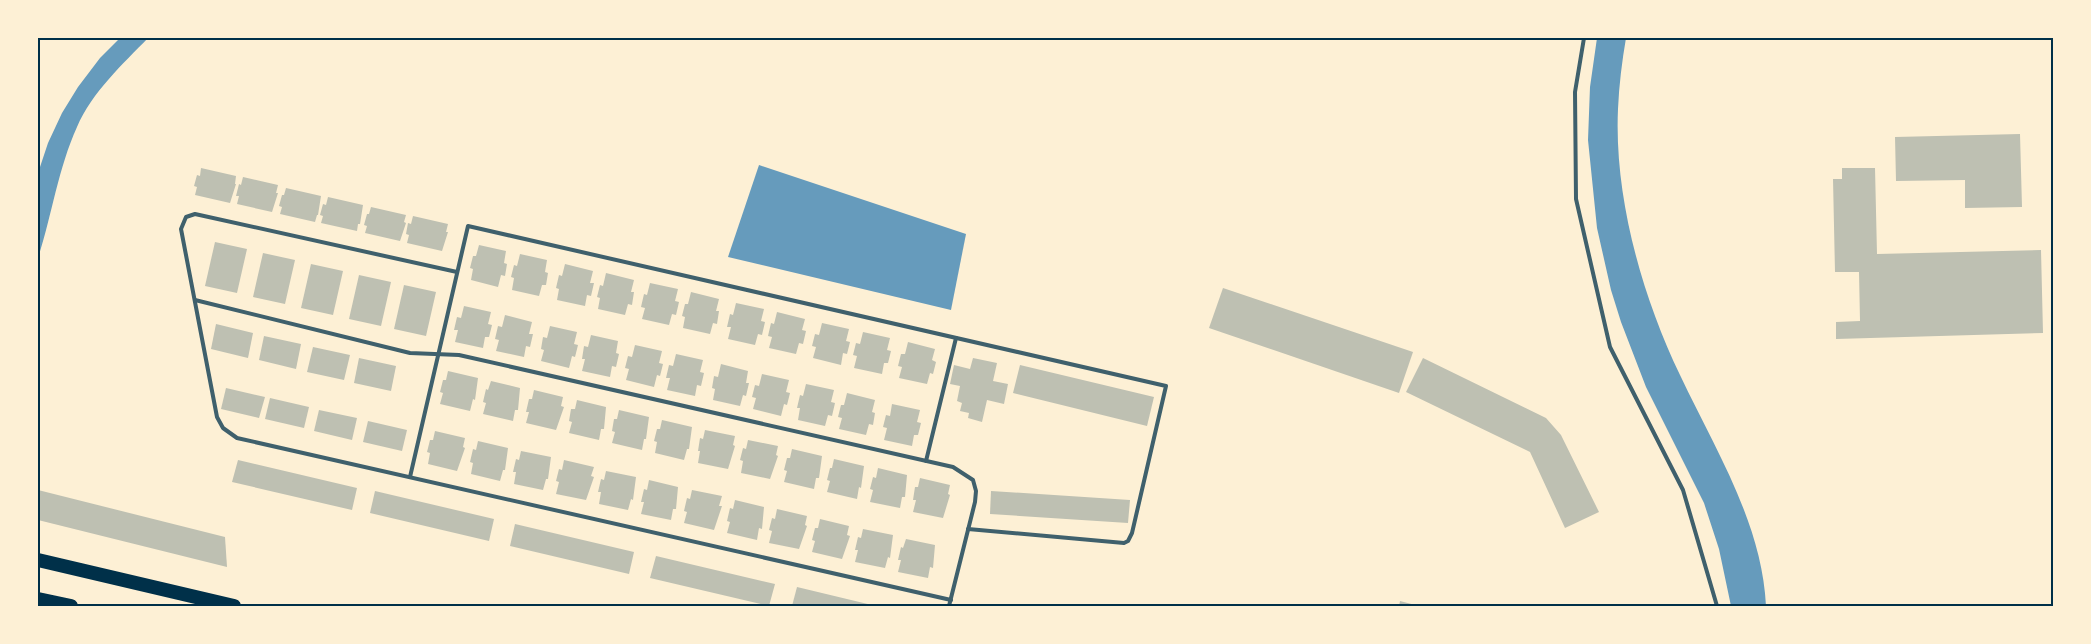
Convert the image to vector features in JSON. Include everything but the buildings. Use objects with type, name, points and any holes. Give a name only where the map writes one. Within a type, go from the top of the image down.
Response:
[{"type":"highway","points":[[38,560],[234,606]]},
{"type":"highway","points":[[38,599],[71,606]]},
{"type":"lane","points":[[1584,38],[1575,92],[1576,199],[1610,347],[1683,490],[1717,606]]},
{"type":"lane","points":[[457,272],[196,214],[186,216],[181,229],[217,417],[223,428],[237,438],[951,600]]},
{"type":"lane","points":[[410,477],[468,226],[1166,386],[1132,533],[1128,541],[1124,543],[968,529]]},
{"type":"lane","points":[[195,300],[410,353],[459,355],[953,467],[973,480],[976,491],[975,502],[949,606]]},
{"type":"lane","points":[[926,461],[956,338]]},
{"type":"water","points":[[120,38],[148,38],[99,90],[83,114],[65,159],[38,258],[38,173],[48,143],[62,113],[78,87],[100,58]]},
{"type":"water","points":[[1597,38],[1626,38],[1619,91],[1618,142],[1621,177],[1633,245],[1666,344],[1722,459],[1746,516],[1756,545],[1763,575],[1766,606],[1731,606],[1719,549],[1704,503],[1646,387],[1611,290],[1597,228],[1588,140],[1590,87]]},
{"type":"water","points":[[759,165],[966,234],[951,310],[728,257]]}]
